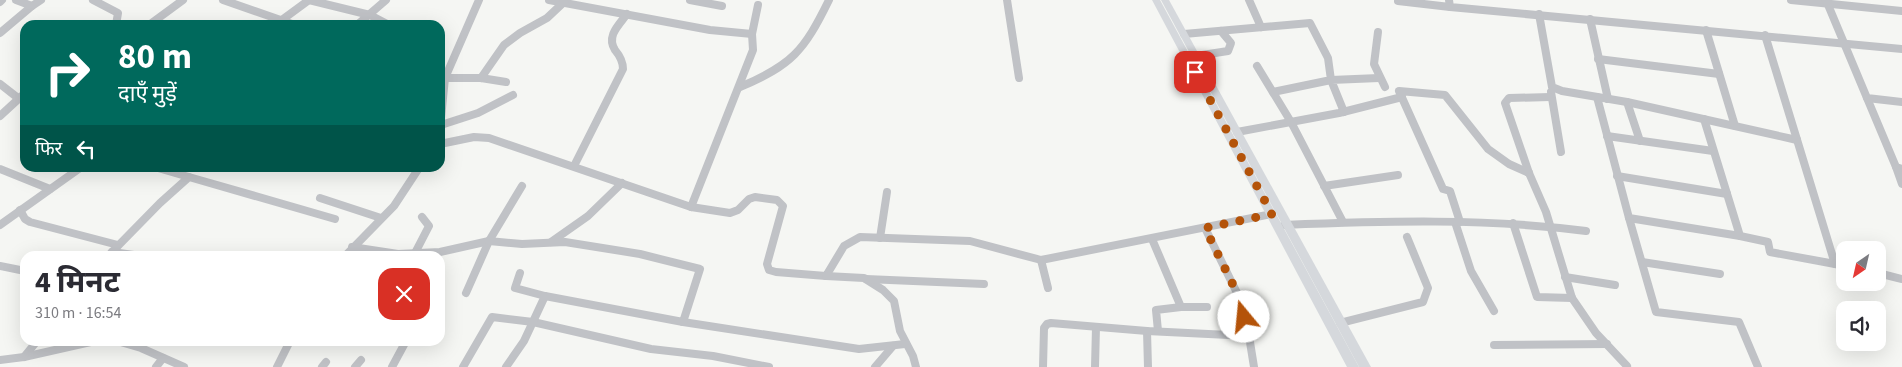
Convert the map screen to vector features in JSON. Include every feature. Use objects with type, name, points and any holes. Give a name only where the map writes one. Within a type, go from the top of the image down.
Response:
[{"type":"main road","points":[[1156,0],[1272,214],[1282,225],[1365,367]]},
{"type":"main road","points":[[1165,0],[1237,132],[1353,367]]},
{"type":"street","points":[[16,0],[32,6]]},
{"type":"street","points":[[0,33],[41,0]]},
{"type":"street","points":[[93,0],[118,13],[116,20]]},
{"type":"street","points":[[156,20],[183,0]]},
{"type":"street","points":[[223,0],[282,20],[309,0],[370,15],[380,20]]},
{"type":"street","points":[[364,20],[386,0]]},
{"type":"street","points":[[445,73],[479,0]]},
{"type":"street","points":[[549,0],[710,30],[752,34]]},
{"type":"street","points":[[690,0],[722,6]]},
{"type":"street","points":[[740,87],[770,74],[793,60],[813,34],[828,0]]},
{"type":"street","points":[[1006,0],[1019,78]]},
{"type":"street","points":[[1249,0],[1261,28]]},
{"type":"street","points":[[1791,0],[1827,2],[1902,11]]},
{"type":"street","points":[[481,78],[504,45],[520,33],[547,18],[564,2]]},
{"type":"street","points":[[1398,2],[1449,3],[1539,14],[1902,49]]},
{"type":"street","points":[[1827,2],[1867,98],[1899,168],[1902,184]]},
{"type":"street","points":[[691,207],[753,50],[752,34],[758,5]]},
{"type":"street","points":[[574,166],[622,68],[623,62],[612,45],[611,39],[627,14]]},
{"type":"street","points":[[1539,14],[1552,87],[1550,97],[1561,152]]},
{"type":"street","points":[[1590,19],[1608,99]]},
{"type":"street","points":[[1184,34],[1310,23],[1327,56],[1331,68],[1331,80],[1344,112]]},
{"type":"street","points":[[1706,30],[1735,126]]},
{"type":"street","points":[[1196,56],[1228,50],[1231,43],[1221,31]]},
{"type":"street","points":[[1378,32],[1379,41],[1374,57],[1379,78],[1384,87]]},
{"type":"street","points":[[1629,218],[1768,242],[1770,252],[1835,264],[1765,35]]},
{"type":"street","points":[[1598,59],[1719,74]]},
{"type":"street","points":[[1257,66],[1291,122],[1343,222]]},
{"type":"street","points":[[445,78],[481,78],[506,82]]},
{"type":"street","points":[[1273,92],[1331,80],[1379,78]]},
{"type":"street","points":[[0,84],[18,98],[0,116]]},
{"type":"street","points":[[1552,87],[1562,91],[1627,102],[1797,140]]},
{"type":"street","points":[[1494,311],[1471,271],[1450,191],[1443,190],[1399,91],[1445,95],[1488,149],[1509,164],[1529,173]]},
{"type":"street","points":[[445,125],[478,113],[513,95]]},
{"type":"street","points":[[1237,132],[1344,112],[1402,97]]},
{"type":"street","points":[[1550,97],[1509,98],[1505,101],[1529,173],[1546,212],[1572,298],[1596,333],[1628,367]]},
{"type":"street","points":[[1596,97],[1656,312],[1740,322],[1758,367]]},
{"type":"street","points":[[1867,98],[1902,102]]},
{"type":"street","points":[[1627,102],[1640,141]]},
{"type":"street","points":[[1704,119],[1740,236]]},
{"type":"street","points":[[1607,136],[1714,151]]},
{"type":"street","points":[[445,143],[474,137],[489,138],[691,207],[730,213],[738,210],[749,199],[755,197],[777,200],[783,206],[767,267],[769,270],[776,272],[984,284]]},
{"type":"street","points":[[0,169],[50,189]]},
{"type":"street","points":[[0,225],[74,172]]},
{"type":"street","points":[[172,172],[335,219]]},
{"type":"street","points":[[349,251],[394,206],[416,172]]},
{"type":"street","points":[[1324,186],[1398,175]]},
{"type":"street","points":[[1617,176],[1727,194]]},
{"type":"street","points":[[20,210],[25,219],[30,222],[113,251],[189,177]]},
{"type":"street","points":[[548,244],[588,216],[622,183]]},
{"type":"street","points":[[466,293],[489,241],[522,186]]},
{"type":"street","points":[[880,238],[887,192]]},
{"type":"street","points":[[320,198],[381,218]]},
{"type":"street","points":[[826,276],[844,246],[860,237],[970,241],[1041,260],[1272,214]]},
{"type":"street","points":[[417,251],[430,226],[422,217]]},
{"type":"street","points":[[1282,225],[1393,220],[1513,223],[1586,231]]},
{"type":"street","points":[[1513,223],[1537,297],[1572,298]]},
{"type":"street","points":[[1205,228],[1240,299],[1254,367]]},
{"type":"street","points":[[1340,323],[1423,302],[1428,288],[1407,237]]},
{"type":"street","points":[[1152,239],[1181,307]]},
{"type":"street","points":[[444,251],[489,241],[548,244],[565,242],[640,254],[700,269],[683,322]]},
{"type":"street","points":[[352,247],[378,251]]},
{"type":"street","points":[[1041,260],[1048,288]]},
{"type":"street","points":[[1642,262],[1720,274]]},
{"type":"street","points":[[0,266],[20,271]]},
{"type":"street","points":[[520,273],[515,288],[545,296],[683,322],[859,349],[906,344]]},
{"type":"street","points":[[1886,275],[1902,279]]},
{"type":"street","points":[[1565,277],[1615,285]]},
{"type":"street","points":[[864,278],[883,290],[894,301],[900,331],[918,366]]},
{"type":"street","points":[[506,367],[524,341],[545,296]]},
{"type":"street","points":[[1158,331],[1156,310],[1181,307],[1207,308]]},
{"type":"street","points":[[463,367],[492,318],[533,322],[651,349],[713,356],[769,367]]},
{"type":"street","points":[[1042,367],[1044,328],[1047,324],[1249,336]]},
{"type":"street","points":[[1095,367],[1096,327]]},
{"type":"street","points":[[1146,331],[1148,367]]},
{"type":"street","points":[[1494,345],[1607,344]]},
{"type":"street","points":[[24,357],[33,346]]},
{"type":"street","points":[[0,360],[24,357],[73,346]]},
{"type":"street","points":[[145,346],[163,358],[184,367]]},
{"type":"street","points":[[277,367],[288,346]]},
{"type":"street","points":[[392,367],[403,346]]},
{"type":"street","points":[[875,367],[893,346]]},
{"type":"street","points":[[156,367],[163,358]]},
{"type":"route","points":[[1195,72],[1272,214],[1205,228],[1240,299],[1244,317]]}]
